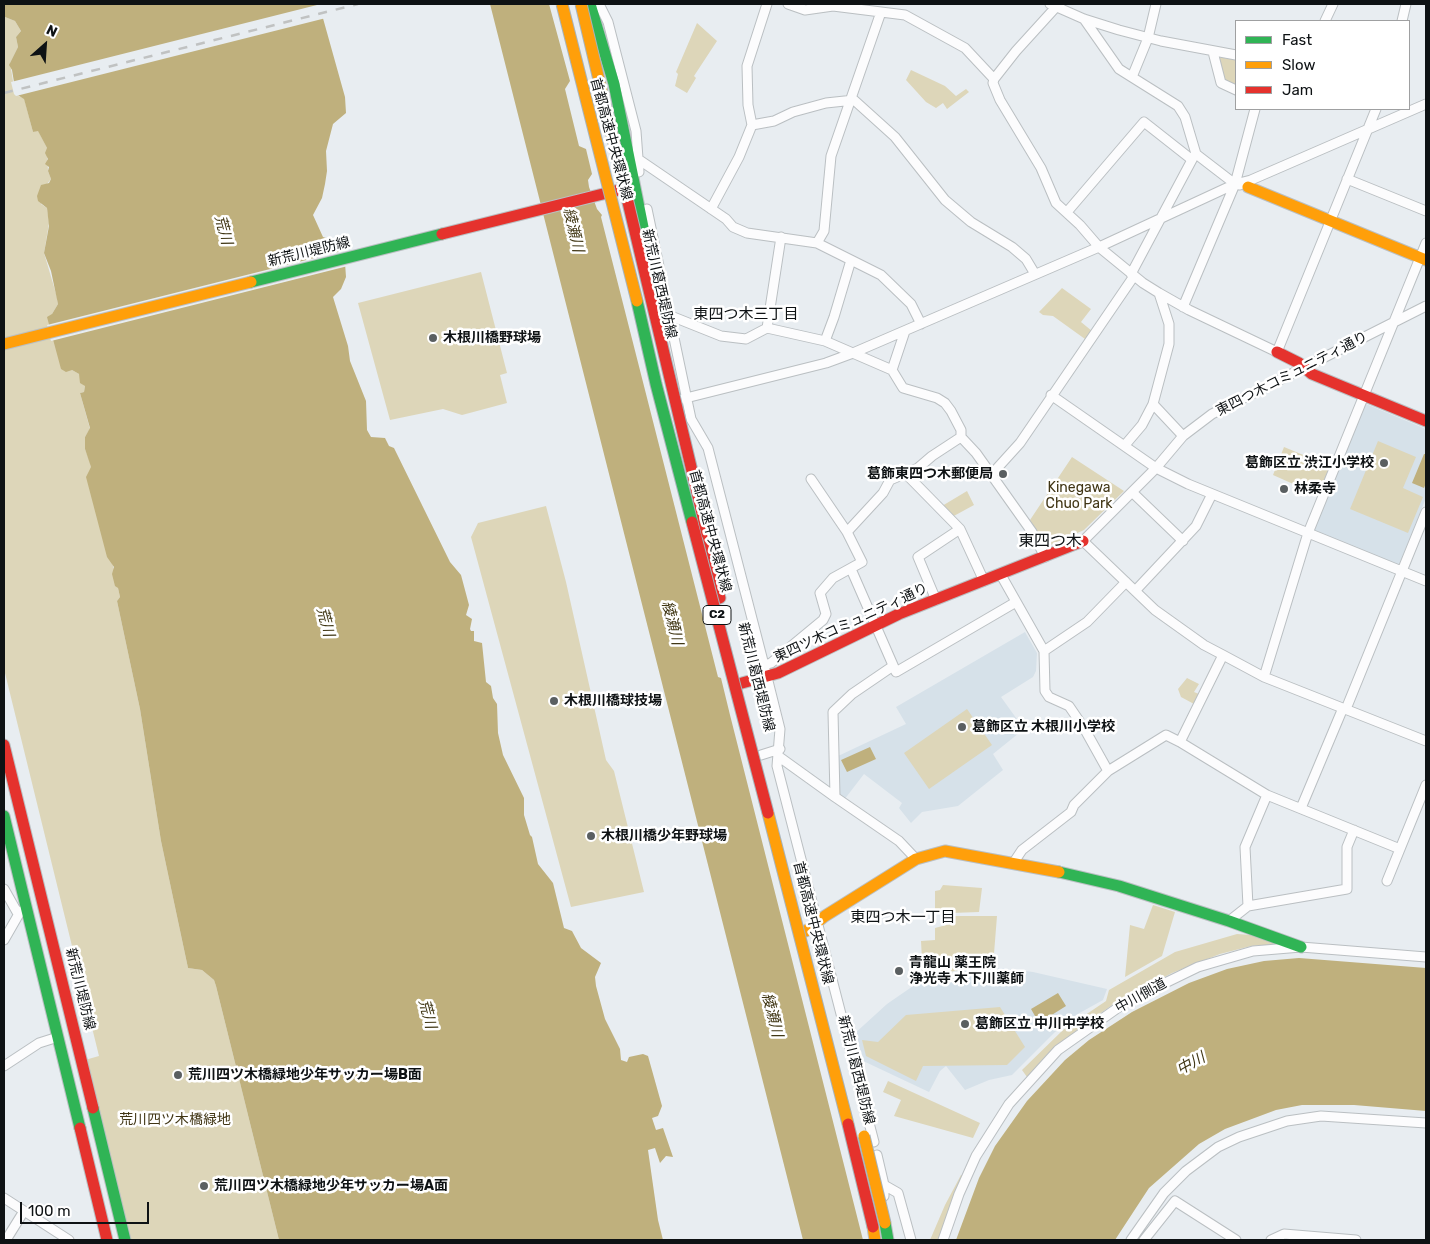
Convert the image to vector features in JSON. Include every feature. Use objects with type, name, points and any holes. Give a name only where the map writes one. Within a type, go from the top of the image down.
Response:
[{"type":"main road","name":"首都高速中央環状線","points":[[562,4],[631,272],[656,384],[746,720],[855,1147],[874,1240]]},
{"type":"main road","points":[[569,4],[631,272]]},
{"type":"main road","name":"首都高速中央環状線","points":[[579,4],[628,197],[672,399],[742,667],[745,687]]},
{"type":"main road","name":"新荒川葛西堤防線","points":[[579,4],[650,314],[745,687],[760,756],[884,1240]]},
{"type":"main road","points":[[590,4],[614,84],[652,264],[672,399]]},
{"type":"main road","points":[[1248,187],[1423,259]]},
{"type":"main road","name":"新荒川堤防線","points":[[4,344],[622,190]]},
{"type":"main road","points":[[1276,352],[1304,367],[1312,374],[1426,421]]},
{"type":"main road","name":"東四ツ木コミュニティ通り","points":[[745,687],[817,656],[875,626],[1083,541]]},
{"type":"main road","name":"首都高速中央環状線","points":[[762,738],[868,1154],[888,1240]]},
{"type":"main road","name":"新荒川堤防線","points":[[4,746],[125,1240]]},
{"type":"main road","points":[[4,816],[23,911],[58,1037],[107,1240]]},
{"type":"main road","points":[[806,931],[816,922],[916,859],[945,852],[1014,862],[1111,884],[1229,921],[1301,947]]},
{"type":"street","points":[[599,4],[608,22],[634,122],[638,159],[691,419],[708,448],[780,729],[777,766],[884,1185],[882,1207],[878,1215]]},
{"type":"street","points":[[711,209],[739,157],[752,125],[748,105],[747,66],[767,4]]},
{"type":"street","points":[[788,4],[805,10],[833,6],[905,15],[966,48],[994,79]]},
{"type":"street","points":[[1132,78],[1148,38],[1156,4]]},
{"type":"street","points":[[1325,20],[1333,4]]},
{"type":"street","points":[[1402,20],[1406,4]]},
{"type":"street","points":[[1235,55],[1148,38],[1084,19],[1057,5],[992,83],[1000,100],[1041,168],[1056,203],[1067,212],[1099,247],[1133,275],[1159,293],[1183,307],[1276,352],[1376,110]]},
{"type":"street","points":[[818,243],[824,231],[831,156],[881,12]]},
{"type":"street","points":[[991,475],[1020,442],[1133,275],[1194,156],[1185,117],[1178,106],[1119,69],[1084,19]]},
{"type":"street","points":[[1213,52],[1221,83],[1235,90]]},
{"type":"street","points":[[752,125],[774,121],[793,112],[826,103],[854,100],[883,124],[908,152],[945,200],[971,222],[1012,247],[1026,259],[1035,274]]},
{"type":"street","points":[[1413,106],[1426,104]]},
{"type":"street","points":[[1413,106],[1426,113]]},
{"type":"street","points":[[1183,307],[1235,184],[1255,110]]},
{"type":"street","points":[[672,399],[686,398],[826,363],[853,353],[1099,247],[1235,184],[1251,180],[1367,130],[1405,110]]},
{"type":"street","points":[[1067,212],[1144,122],[1235,184],[1248,187]]},
{"type":"street","points":[[638,159],[733,226],[747,233],[818,243],[881,275],[911,304],[921,324]]},
{"type":"street","points":[[1347,180],[1426,211]]},
{"type":"street","points":[[767,328],[781,237]]},
{"type":"street","points":[[1264,677],[1308,533],[1394,322],[1423,259],[1426,243]]},
{"type":"street","points":[[825,341],[851,260]]},
{"type":"street","points":[[1125,444],[1142,425],[1154,404],[1169,344],[1169,324],[1159,293]]},
{"type":"street","name":"東四つ木コミュニティ通り","points":[[1083,541],[1156,468],[1183,436],[1212,414],[1235,400],[1426,306]]},
{"type":"street","points":[[671,316],[721,336],[746,339],[767,328],[825,341],[892,370],[903,388],[945,403],[958,424],[961,437],[1032,532],[1045,557]]},
{"type":"street","points":[[892,370],[905,331]]},
{"type":"street","points":[[1051,395],[1125,444],[1156,468],[1212,494],[1426,581]]},
{"type":"street","points":[[1154,404],[1183,436]]},
{"type":"street","points":[[847,532],[883,493],[890,480],[906,474],[961,437]]},
{"type":"street","points":[[906,474],[960,529],[984,581]]},
{"type":"street","points":[[764,665],[771,663],[824,620],[826,614],[820,593],[833,578],[862,562],[847,532],[811,479]]},
{"type":"street","points":[[1132,492],[1182,541]]},
{"type":"street","points":[[1135,591],[1196,526],[1212,494]]},
{"type":"street","points":[[1300,808],[1344,709],[1426,512]]},
{"type":"street","points":[[936,600],[918,557],[960,529]]},
{"type":"street","points":[[1083,541],[1155,610],[1204,645],[1264,677],[1426,742]]},
{"type":"street","points":[[851,569],[896,672],[1016,602]]},
{"type":"street","points":[[1001,575],[1044,651],[1046,692],[1049,697],[1069,706],[1084,728],[1108,771]]},
{"type":"street","points":[[1044,651],[1087,622],[1126,582]]},
{"type":"street","points":[[1180,742],[1223,655]]},
{"type":"street","points":[[834,797],[833,712],[852,694],[893,666]]},
{"type":"street","points":[[1014,862],[1022,850],[1071,812],[1074,805],[1108,771],[1166,735],[1267,795],[1400,849]]},
{"type":"street","points":[[779,752],[834,797],[899,841],[916,859]]},
{"type":"street","points":[[760,756],[779,752]]},
{"type":"street","points":[[1387,881],[1425,790]]},
{"type":"street","points":[[1248,906],[1245,847],[1267,795]]},
{"type":"street","points":[[1229,921],[1248,906],[1347,889],[1347,847],[1354,830]]},
{"type":"street","points":[[4,889],[17,912],[23,911]]},
{"type":"street","points":[[4,940],[23,911]]},
{"type":"street","name":"中川側道","points":[[943,1240],[959,1194],[983,1144],[1009,1104],[1058,1050],[1126,1002],[1198,967],[1253,951],[1301,947],[1426,957]]},
{"type":"street","points":[[5,1063],[39,1043],[58,1037]]},
{"type":"street","points":[[1131,1240],[1164,1192],[1186,1171],[1218,1147],[1240,1137],[1287,1121],[1321,1116],[1426,1123]]},
{"type":"street","points":[[884,1185],[898,1193],[911,1240]]},
{"type":"street","points":[[4,1198],[69,1240]]},
{"type":"street","points":[[1144,1240],[1175,1201],[1236,1240]]},
{"type":"street","points":[[6,1240],[24,1211]]},
{"type":"street","points":[[1271,1240],[1284,1234],[1356,1240]]},
{"type":"shaded area","name":"葛飾区立 渋江小学校","points":[[1366,404],[1426,429],[1426,498],[1399,565],[1313,531]]},
{"type":"shaded area","name":"葛飾区立 木根川小学校","points":[[1025,632],[1037,653],[1036,671],[1033,677],[1001,697],[1024,729],[993,754],[1003,770],[958,806],[922,812],[911,823],[899,808],[902,803],[864,774],[844,800],[836,795],[836,757],[906,724],[896,707]]},
{"type":"shaded area","name":"葛飾区立 中川中学校","points":[[1001,968],[1033,972],[1107,989],[1103,1000],[1076,1015],[1055,1032],[1012,1075],[989,1080],[965,1090],[946,1066],[940,1071],[929,1092],[859,1059],[853,1035],[887,1004],[916,984],[975,969]]},
{"type":"green space","name":"荒川四ツ木橋緑地","points":[[4,13],[5,17],[15,21],[21,31],[16,37],[18,47],[10,63],[13,81],[18,96],[24,98],[33,132],[38,130],[47,148],[48,171],[51,179],[47,184],[41,204],[47,208],[49,223],[44,253],[58,304],[52,314],[72,370],[79,374],[85,386],[84,392],[80,393],[90,429],[85,437],[85,449],[90,462],[120,597],[117,601],[140,709],[161,841],[188,968],[202,970],[214,980],[279,1240],[129,1240],[85,1060],[99,1056],[4,669]]},
{"type":"green space","points":[[697,23],[717,41],[694,76],[696,78],[687,93],[675,86],[678,74],[676,72]]},
{"type":"green space","points":[[1218,57],[1235,60],[1235,86],[1224,81]]},
{"type":"green space","points":[[911,70],[945,86],[956,96],[966,89],[969,92],[947,109],[943,103],[936,108],[926,102],[906,80]]},
{"type":"green space","name":"木根川橋野球場","points":[[481,272],[507,373],[500,375],[507,403],[462,415],[443,409],[390,420],[358,303]]},
{"type":"green space","points":[[1062,288],[1091,309],[1081,322],[1092,331],[1085,339],[1053,316],[1043,315],[1039,312]]},
{"type":"green space","points":[[1378,441],[1416,457],[1403,488],[1423,497],[1408,533],[1350,509]]},
{"type":"green space","points":[[1284,447],[1330,466],[1318,495],[1273,475]]},
{"type":"green space","name":"Kinegawa Chuo Park","points":[[1072,457],[1124,491],[1084,530],[1046,547],[1030,520]]},
{"type":"green space","points":[[967,491],[974,505],[952,517],[942,506]]},
{"type":"green space","points":[[546,506],[566,582],[606,760],[614,771],[644,892],[571,907],[471,537],[478,523]]},
{"type":"green space","points":[[1187,678],[1199,684],[1194,692],[1199,694],[1194,704],[1181,697],[1178,689]]},
{"type":"green space","points":[[967,709],[992,745],[929,789],[904,753]]},
{"type":"green space","points":[[943,885],[982,888],[979,912],[951,913],[935,909],[935,891],[940,890]]},
{"type":"green space","points":[[1153,905],[1175,912],[1162,956],[1125,977],[1130,925],[1144,929]]},
{"type":"green space","points":[[950,916],[997,916],[993,966],[974,966],[923,979],[921,941],[935,940],[935,928],[950,924]]},
{"type":"green space","points":[[1237,934],[1251,935],[1282,944],[1251,946],[1220,954],[1172,973],[1115,1003],[1077,1030],[1045,1057],[1027,1077],[1022,1070],[1063,1030],[1106,1001],[1109,990],[1175,952]]},
{"type":"green space","points":[[1000,1007],[1025,1047],[1007,1065],[923,1066],[916,1081],[866,1056],[862,1040],[878,1042],[906,1015]]},
{"type":"green space","points":[[888,1081],[980,1123],[973,1138],[894,1116],[901,1100],[883,1092]]},
{"type":"green space","points":[[961,1175],[963,1175],[939,1240],[930,1240],[945,1205]]},
{"type":"water","name":"荒川","points":[[4,4],[319,4],[345,97],[346,113],[333,124],[326,151],[327,171],[322,198],[313,215],[323,237],[340,243],[344,249],[346,277],[341,289],[333,297],[348,346],[350,361],[366,401],[367,430],[371,437],[385,438],[389,446],[394,448],[450,562],[461,575],[469,605],[466,615],[472,619],[470,629],[474,631],[474,641],[482,643],[486,682],[491,686],[493,698],[497,704],[498,733],[503,755],[524,798],[524,815],[532,837],[538,864],[553,883],[564,928],[572,931],[581,948],[601,963],[595,977],[596,986],[605,1019],[620,1049],[621,1060],[627,1062],[629,1057],[643,1054],[648,1056],[662,1106],[658,1116],[652,1118],[656,1130],[663,1128],[673,1157],[666,1156],[660,1163],[655,1148],[648,1150],[658,1220],[663,1240],[279,1240],[214,980],[202,970],[188,968],[161,841],[140,709],[117,601],[120,597],[112,574],[114,567],[107,557],[86,477],[91,467],[85,449],[85,437],[90,428],[80,393],[84,392],[85,386],[80,383],[79,374],[72,370],[66,372],[61,369],[47,317],[52,314],[58,304],[51,271],[44,253],[49,226],[47,208],[38,201],[37,196],[41,185],[49,183],[51,179],[48,171],[49,167],[45,164],[48,159],[45,153],[47,148],[38,131],[33,132],[24,99],[16,94],[12,70],[9,65],[18,47],[16,37],[21,31],[15,21],[5,17]]},
{"type":"water","name":"綾瀬川","points":[[490,4],[549,4],[570,81],[565,89],[579,146],[586,149],[592,174],[588,180],[589,187],[597,209],[602,215],[718,677],[721,678],[863,1240],[803,1240]]},
{"type":"water","points":[[1424,454],[1426,454],[1426,483],[1424,488],[1412,483]]},
{"type":"water","points":[[870,747],[876,759],[847,772],[841,760]]},
{"type":"water","name":"中川","points":[[1299,958],[1426,968],[1426,1111],[1354,1105],[1302,1105],[1276,1110],[1225,1129],[1199,1144],[1149,1188],[1115,1240],[956,1240],[979,1178],[995,1146],[1027,1101],[1065,1060],[1089,1040],[1132,1012],[1189,983],[1227,969],[1264,961]]},
{"type":"water","points":[[1058,993],[1066,1006],[1039,1023],[1031,1009]]},
{"type":"pier","points":[[321,4],[326,18],[16,96],[14,94],[11,82]]},
{"type":"pier","points":[[346,250],[348,266],[51,341],[47,325]]},
{"type":"railway","points":[[4,93],[358,4]]},
{"type":"traffic: fast","points":[[590,4],[614,84],[658,301]]},
{"type":"traffic: fast","points":[[251,282],[442,234]]},
{"type":"traffic: fast","points":[[637,301],[656,384],[692,522]]},
{"type":"traffic: fast","points":[[4,816],[80,1128]]},
{"type":"traffic: fast","points":[[1059,872],[1119,886],[1229,921],[1301,947]]},
{"type":"traffic: fast","points":[[93,1108],[125,1240]]},
{"type":"traffic: fast","points":[[885,1223],[888,1240]]},
{"type":"traffic: slow","points":[[562,4],[637,301]]},
{"type":"traffic: slow","points":[[581,4],[627,198]]},
{"type":"traffic: slow","points":[[1248,187],[1426,260]]},
{"type":"traffic: slow","points":[[4,344],[251,282]]},
{"type":"traffic: slow","points":[[768,813],[848,1124]]},
{"type":"traffic: slow","points":[[806,931],[825,916],[916,859],[945,851],[1059,872]]},
{"type":"traffic: slow","points":[[864,1136],[885,1223]]},
{"type":"traffic: slow","points":[[873,1227],[875,1240]]},
{"type":"traffic: jam","points":[[442,234],[619,190]]},
{"type":"traffic: jam","points":[[627,198],[707,534]]},
{"type":"traffic: jam","points":[[1277,352],[1299,363],[1312,374],[1426,421]]},
{"type":"traffic: jam","points":[[692,522],[768,813]]},
{"type":"traffic: jam","points":[[702,525],[720,598]]},
{"type":"traffic: jam","points":[[742,683],[778,673],[899,614],[1083,541]]},
{"type":"traffic: jam","points":[[4,745],[93,1108]]},
{"type":"traffic: jam","points":[[848,1124],[873,1227]]},
{"type":"traffic: jam","points":[[80,1128],[107,1240]]},
{"type":"place","name":"木根川橋野球場","points":[[433,338]]},
{"type":"place","name":"葛飾区立 渋江小学校","points":[[1384,463]]},
{"type":"place","name":"葛飾東四つ木郵便局","points":[[1003,474]]},
{"type":"place","name":"林柔寺","points":[[1284,489]]},
{"type":"place","name":"木根川橋球技場","points":[[554,701]]},
{"type":"place","name":"葛飾区立 木根川小学校","points":[[962,727]]},
{"type":"place","name":"木根川橋少年野球場","points":[[591,836]]},
{"type":"place","name":"青龍山 薬王院 浄光寺 木下川薬師","points":[[899,971]]},
{"type":"place","name":"葛飾区立 中川中学校","points":[[965,1024]]},
{"type":"place","name":"荒川四ツ木橋緑地少年サッカー場B面","points":[[178,1075]]},
{"type":"place","name":"荒川四ツ木橋緑地少年サッカー場A面","points":[[204,1186]]},
{"type":"district","name":"東四つ木三丁目","points":[[746,315]]},
{"type":"district","name":"東四つ木","points":[[1050,541]]},
{"type":"district","name":"東四つ木一丁目","points":[[903,918]]}]
